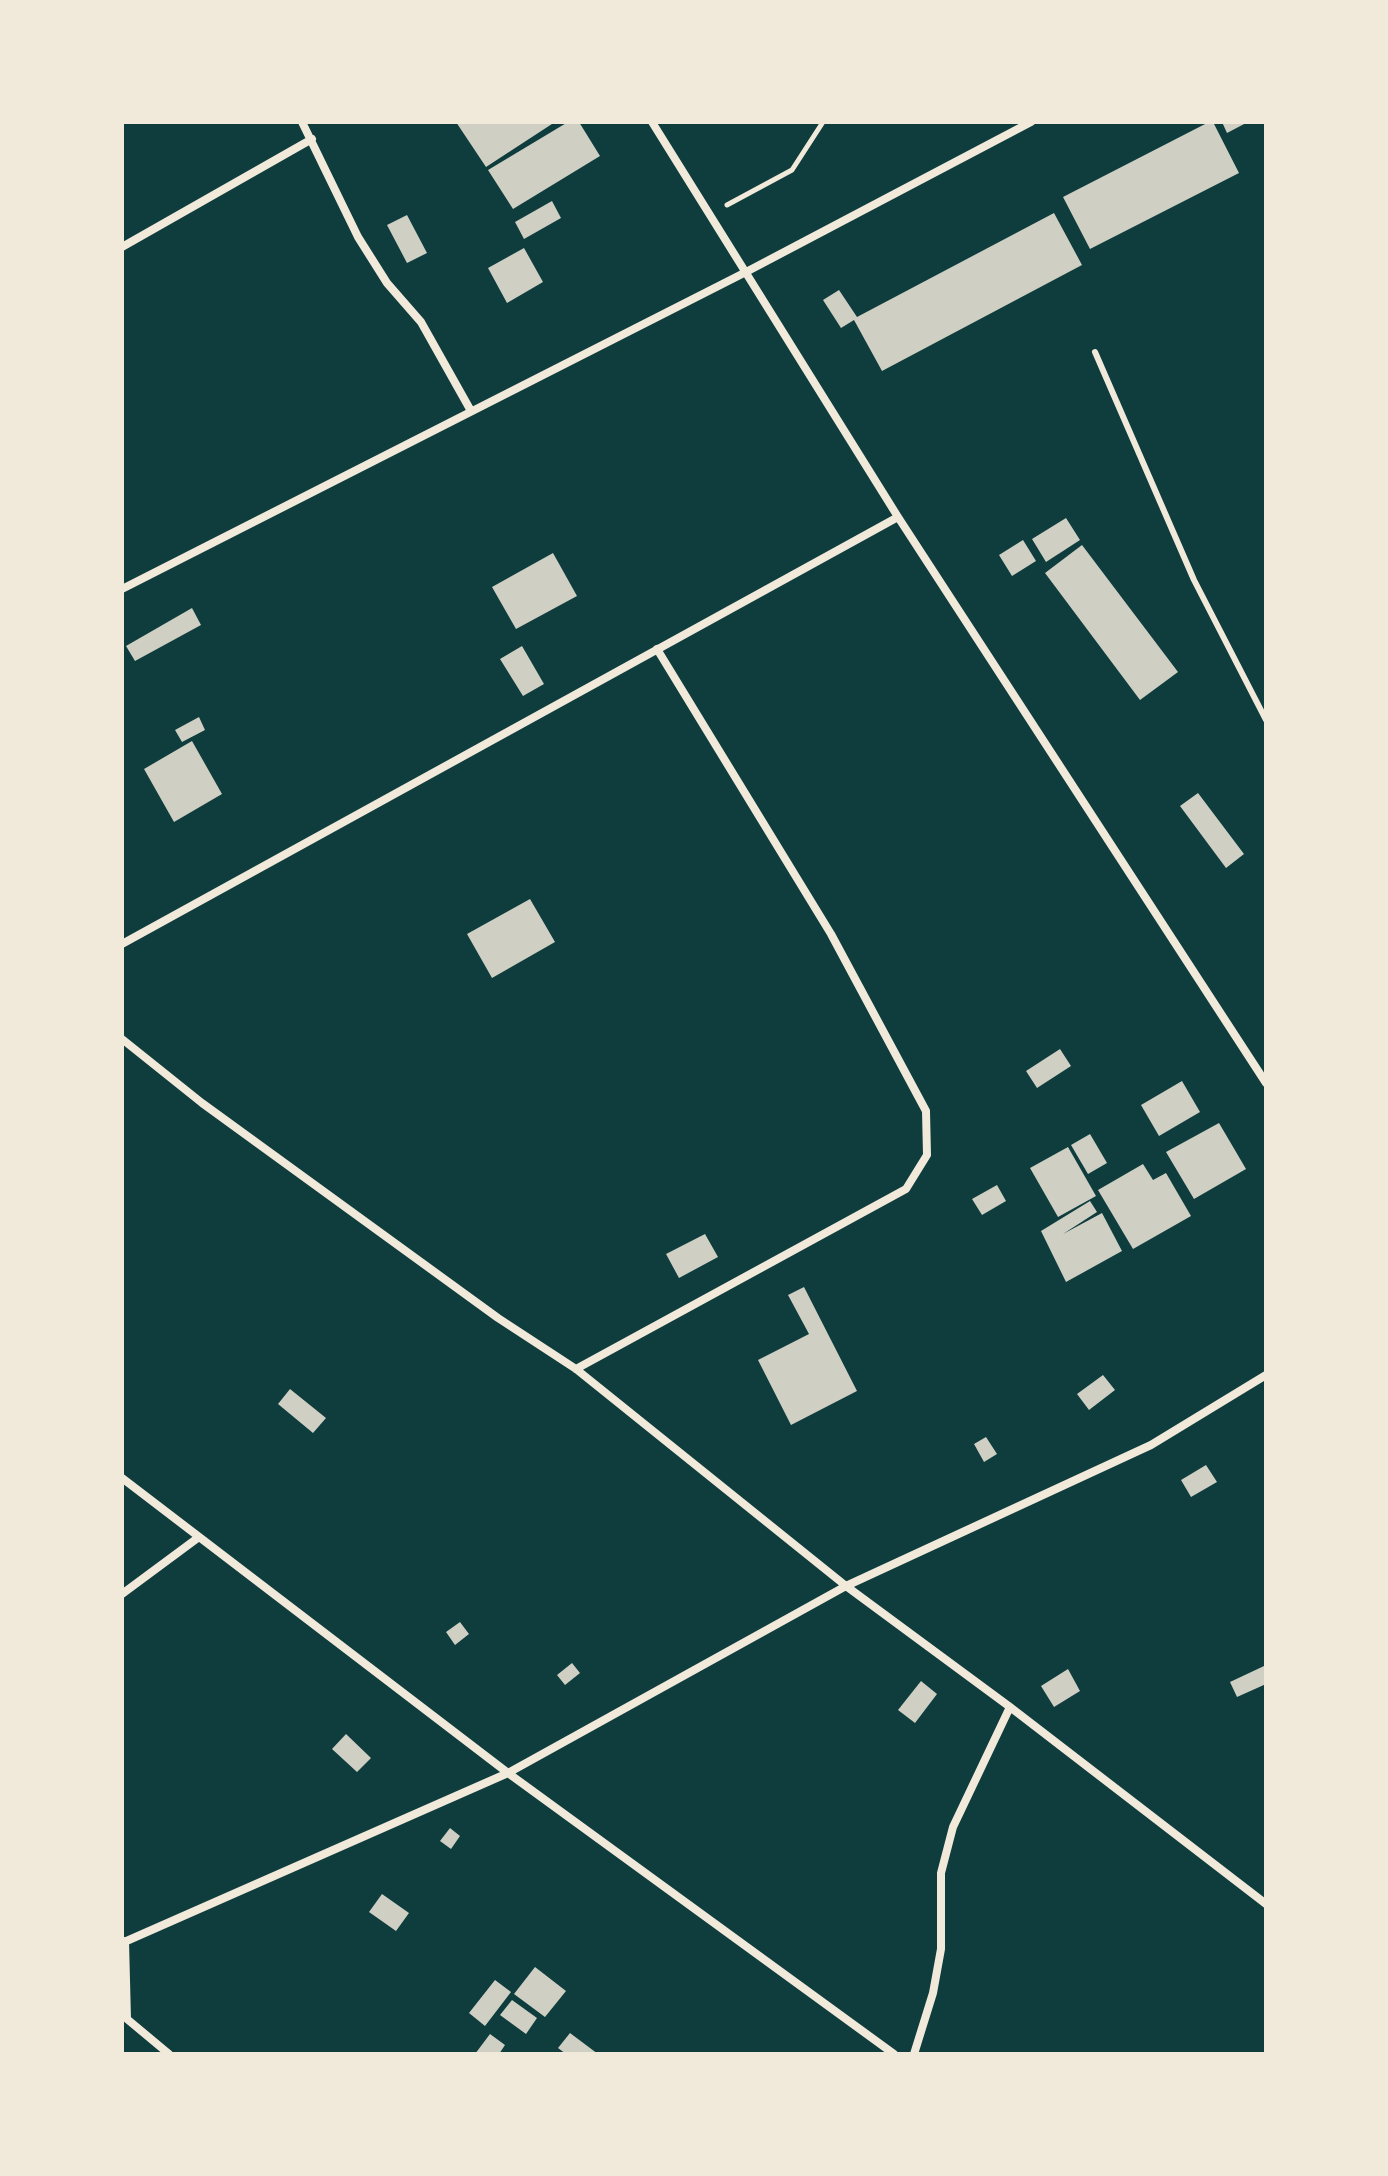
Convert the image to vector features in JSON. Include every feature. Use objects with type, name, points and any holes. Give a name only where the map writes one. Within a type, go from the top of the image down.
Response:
[{"type":"street","points":[[302,122],[358,237],[387,283],[421,322],[471,411]]},
{"type":"street","points":[[652,122],[898,517],[1266,1083]]},
{"type":"street","points":[[122,589],[746,272],[1031,122]]},
{"type":"street","points":[[122,247],[312,139]]},
{"type":"street","points":[[122,944],[898,517]]},
{"type":"street","points":[[576,1369],[906,1189],[927,1155],[926,1111],[919,1097],[831,934],[657,649]]},
{"type":"street","points":[[122,1039],[266,1150],[498,1318],[576,1369],[846,1586],[1010,1707],[1266,1904]]},
{"type":"street","points":[[169,2054],[124,2018],[124,1942],[508,1773],[846,1586],[1151,1445],[1266,1375]]},
{"type":"street","points":[[122,1478],[508,1773],[894,2054]]},
{"type":"street","points":[[122,1594],[199,1537]]},
{"type":"street","points":[[914,2054],[933,1993],[941,1949],[941,1873],[953,1827],[1010,1707]]},
{"type":"lane","points":[[1095,352],[1194,580],[1266,720]]},
{"type":"path","points":[[708,215],[792,170],[823,122]]},
{"type":"building","points":[[456,122],[555,122],[486,167]]},
{"type":"building","points":[[568,122],[579,122],[600,156],[513,209],[488,170]]},
{"type":"building","points":[[1213,122],[1239,173],[1090,249],[1063,197]]},
{"type":"building","points":[[1222,122],[1248,122],[1227,133]]},
{"type":"building","points":[[552,201],[561,218],[524,239],[515,222]]},
{"type":"building","points":[[1054,213],[1082,265],[882,371],[854,320],[841,328],[823,300],[839,290],[857,317]]},
{"type":"building","points":[[407,215],[427,253],[407,263],[387,225]]},
{"type":"building","points":[[524,248],[543,282],[507,303],[488,268]]},
{"type":"building","points":[[1066,518],[1080,540],[1046,562],[1032,539]]},
{"type":"building","points":[[1023,540],[1036,561],[1012,576],[999,555]]},
{"type":"building","points":[[1082,545],[1178,672],[1140,700],[1045,573]]},
{"type":"building","points":[[553,553],[577,596],[516,629],[492,587]]},
{"type":"building","points":[[192,608],[201,625],[135,661],[126,646]]},
{"type":"building","points":[[522,646],[544,684],[523,696],[500,659]]},
{"type":"building","points":[[199,717],[205,730],[182,742],[175,730]]},
{"type":"building","points":[[192,741],[222,794],[174,822],[144,769]]},
{"type":"building","points":[[1198,793],[1244,854],[1226,868],[1180,806]]},
{"type":"building","points":[[530,899],[555,942],[492,978],[467,934]]},
{"type":"building","points":[[1060,1049],[1071,1066],[1037,1088],[1026,1071]]},
{"type":"building","points":[[1182,1081],[1200,1112],[1159,1136],[1141,1105]]},
{"type":"building","points":[[1219,1123],[1246,1169],[1194,1199],[1166,1152]]},
{"type":"building","points":[[1090,1134],[1107,1163],[1088,1174],[1071,1145]]},
{"type":"building","points":[[1068,1147],[1096,1196],[1058,1217],[1030,1168]]},
{"type":"building","points":[[1143,1164],[1153,1180],[1166,1173],[1191,1216],[1133,1249],[1098,1190]]},
{"type":"building","points":[[997,1185],[1006,1201],[982,1215],[972,1199]]},
{"type":"building","points":[[1090,1201],[1097,1212],[1063,1234],[1102,1213],[1122,1251],[1066,1282],[1041,1231]]},
{"type":"building","points":[[705,1234],[718,1257],[679,1278],[666,1254]]},
{"type":"building","points":[[804,1287],[857,1391],[791,1425],[758,1360],[809,1334],[788,1295]]},
{"type":"building","points":[[1103,1375],[1115,1390],[1089,1410],[1077,1394]]},
{"type":"building","points":[[290,1389],[326,1418],[313,1433],[278,1404]]},
{"type":"building","points":[[986,1437],[997,1454],[984,1462],[974,1444]]},
{"type":"building","points":[[1206,1465],[1217,1482],[1191,1497],[1181,1480]]},
{"type":"building","points":[[460,1622],[469,1634],[455,1645],[446,1632]]},
{"type":"building","points":[[572,1663],[580,1673],[565,1685],[557,1675]]},
{"type":"building","points":[[1264,1666],[1266,1684],[1237,1697],[1230,1682]]},
{"type":"building","points":[[1068,1669],[1080,1691],[1054,1707],[1041,1686]]},
{"type":"building","points":[[921,1681],[937,1694],[915,1723],[898,1710]]},
{"type":"building","points":[[346,1734],[371,1758],[357,1772],[332,1749]]},
{"type":"building","points":[[450,1828],[460,1836],[451,1849],[440,1841]]},
{"type":"building","points":[[382,1894],[409,1913],[396,1931],[369,1912]]},
{"type":"building","points":[[535,1967],[566,1991],[545,2017],[514,1994]]},
{"type":"building","points":[[495,1980],[511,1992],[485,2026],[469,2013]]},
{"type":"building","points":[[512,2000],[537,2018],[526,2034],[500,2015]]},
{"type":"building","points":[[570,2033],[598,2054],[566,2054],[558,2048]]},
{"type":"building","points":[[490,2034],[505,2045],[499,2054],[475,2054]]}]
